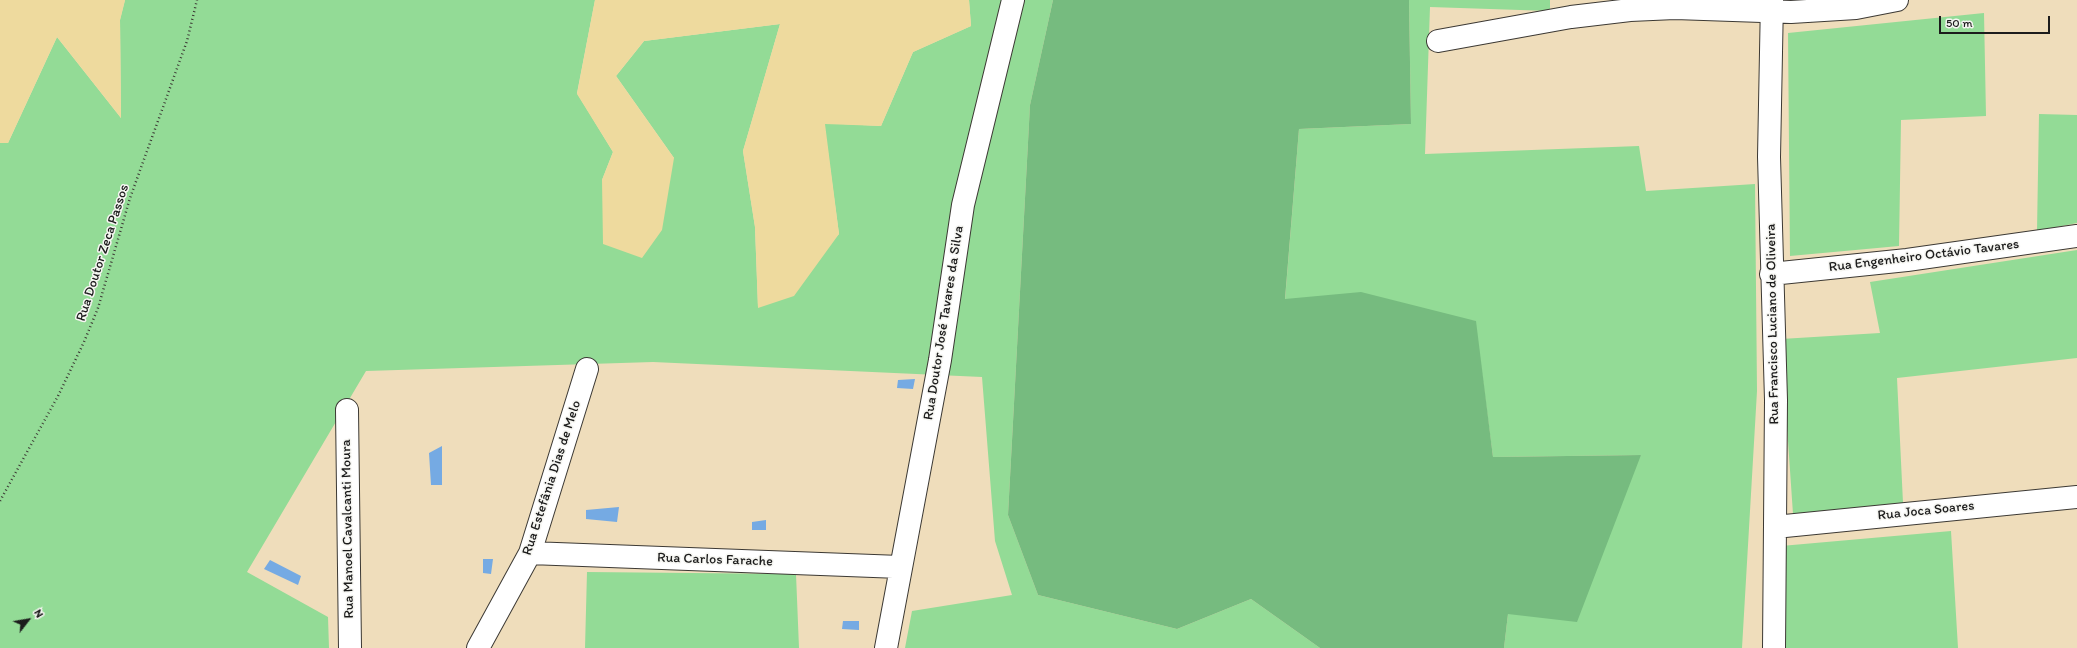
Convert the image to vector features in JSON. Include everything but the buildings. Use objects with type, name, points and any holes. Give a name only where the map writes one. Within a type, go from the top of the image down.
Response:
[{"type":"street","name":"Rua Doutor José Tavares da Silva","points":[[886,648],[940,360],[963,205],[1013,0]]},
{"type":"street","points":[[1438,41],[1570,17],[1630,10],[1771,5],[1791,12],[1856,8],[1897,0]]},
{"type":"street","name":"Rua Francisco Luciano de Oliveira","points":[[1771,5],[1772,83],[1769,157],[1771,274],[1776,400],[1774,648]]},
{"type":"street","name":"Rua Engenheiro Octávio Tavares","points":[[1771,274],[1907,260],[2077,236]]},
{"type":"street","name":"Rua Estefânia Dias de Melo","points":[[478,648],[530,553],[587,369]]},
{"type":"street","name":"Rua Manoel Cavalcanti Moura","points":[[347,410],[350,648]]},
{"type":"street","name":"Rua Joca Soares","points":[[1775,526],[2077,496]]},
{"type":"street","name":"Rua Carlos Farache","points":[[530,553],[900,567]]},
{"type":"path","name":"Rua Doutor Zeca Passos","points":[[0,501],[58,396],[84,342],[98,308],[130,198],[187,41],[197,0]]},
{"type":"green space","points":[[125,0],[595,0],[577,93],[613,152],[602,180],[674,158],[616,76],[644,41],[780,24],[743,151],[755,227],[758,307],[839,234],[824,123],[881,126],[913,52],[971,26],[969,0],[1053,0],[1030,105],[1008,515],[1038,595],[1177,629],[1251,599],[1320,648],[905,648],[912,611],[1012,595],[995,541],[982,377],[653,362],[366,371],[247,572],[328,617],[329,648],[0,648],[0,143],[8,143],[57,37],[121,118],[120,20]]},
{"type":"green space","points":[[1053,0],[1409,0],[1411,124],[1299,129],[1285,299],[1361,292],[1476,321],[1493,457],[1641,455],[1577,622],[1508,614],[1504,648],[1320,648],[1251,599],[1177,629],[1038,595],[1008,515],[1030,105]]},
{"type":"green space","points":[[1409,0],[1550,0],[1550,11],[1430,7],[1425,154],[1639,146],[1646,191],[1755,184],[1757,391],[1742,648],[1504,648],[1508,614],[1641,455],[1493,457],[1475,321],[1285,300],[1299,129],[1411,124]]},
{"type":"green space","points":[[1984,13],[1986,116],[1901,120],[1899,246],[1790,256],[1788,33]]},
{"type":"green space","points":[[2039,114],[2077,115],[2077,223],[2037,231]]},
{"type":"green space","points":[[2077,250],[2077,358],[1897,378],[1903,503],[1793,514],[1781,339],[1880,333],[1870,282]]},
{"type":"green space","points":[[1951,531],[1958,648],[1782,648],[1781,546]]},
{"type":"green space","points":[[587,572],[796,574],[799,648],[585,648]]},
{"type":"sand","points":[[0,0],[125,0],[120,20],[121,118],[57,37],[8,143],[0,143]]},
{"type":"sand","points":[[595,0],[969,0],[971,26],[913,52],[881,126],[825,124],[839,234],[794,296],[758,308],[755,227],[743,151],[780,24],[644,41],[616,76],[674,158],[662,230],[642,258],[603,244],[602,180],[613,152],[577,94]]},
{"type":"water","points":[[915,379],[913,389],[897,388],[898,380]]},
{"type":"water","points":[[442,446],[442,485],[431,485],[429,453]]},
{"type":"water","points":[[619,507],[617,522],[586,519],[586,510]]},
{"type":"water","points":[[766,520],[766,530],[752,530],[752,522]]},
{"type":"water","points":[[483,559],[493,559],[491,574],[483,573]]},
{"type":"water","points":[[270,560],[301,576],[298,585],[264,569]]},
{"type":"water","points":[[843,621],[859,621],[859,630],[842,629]]}]
